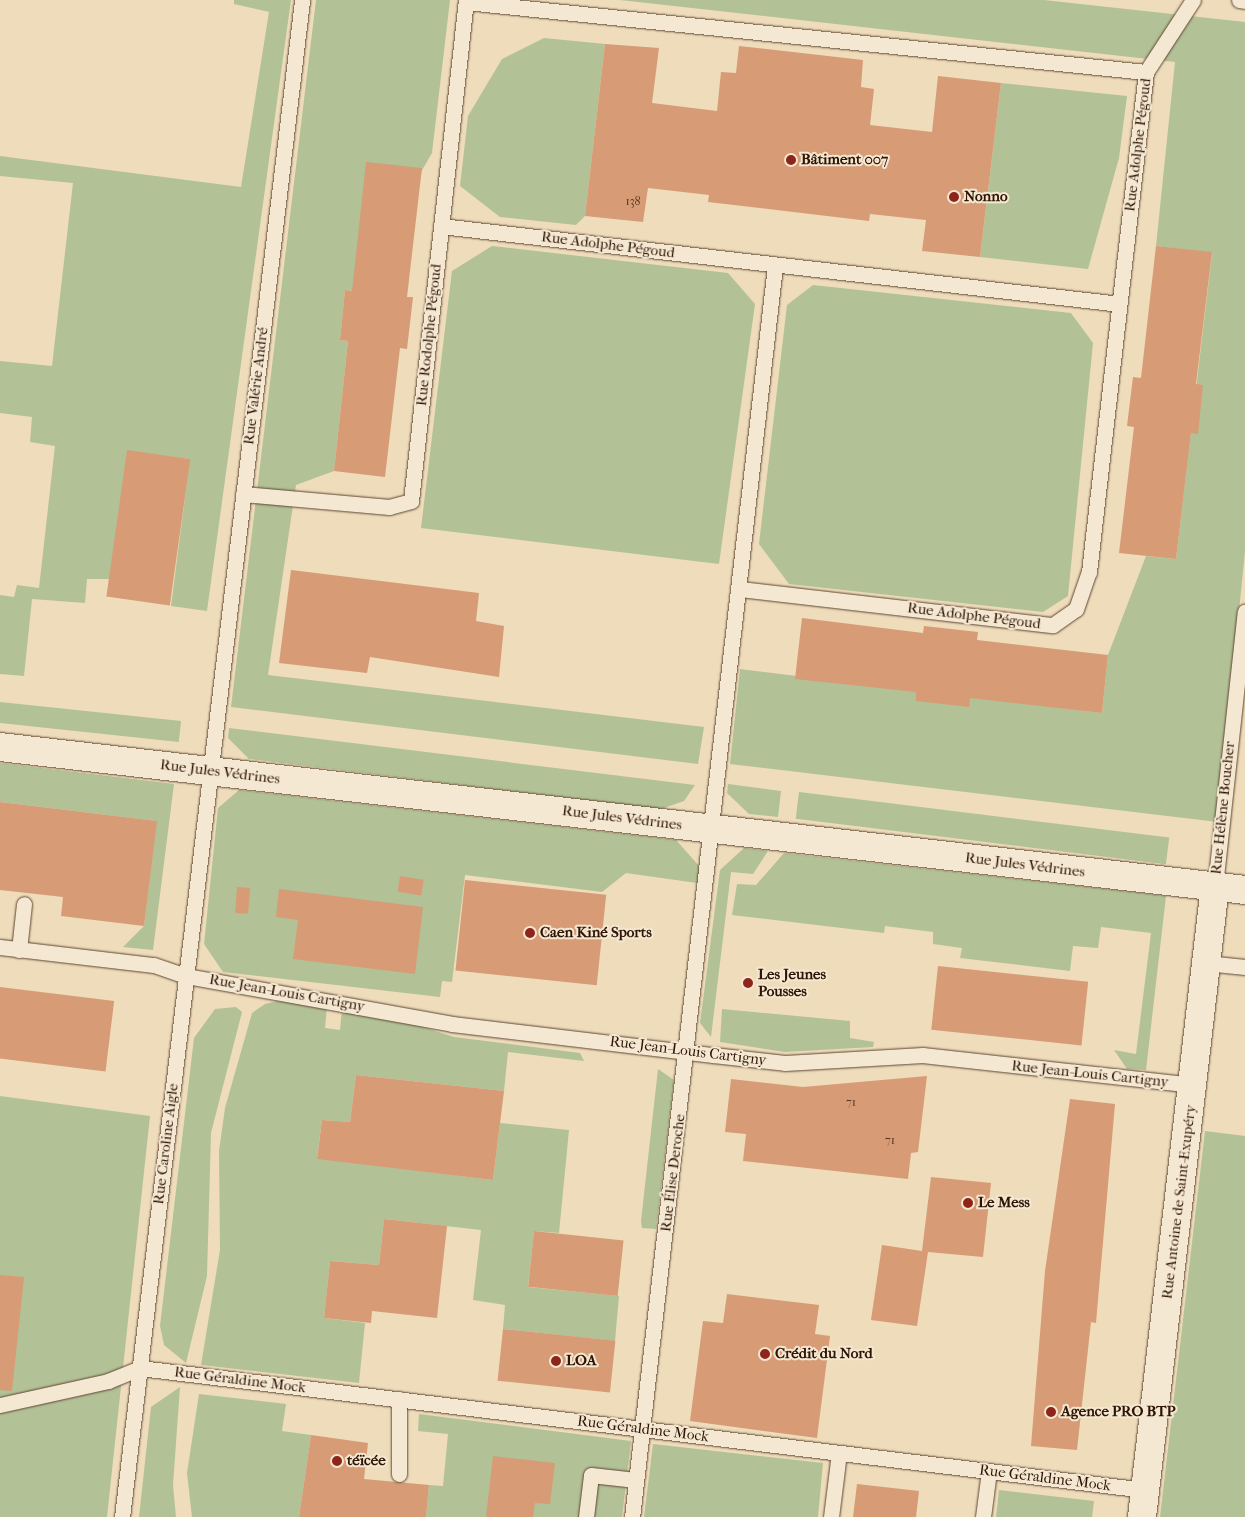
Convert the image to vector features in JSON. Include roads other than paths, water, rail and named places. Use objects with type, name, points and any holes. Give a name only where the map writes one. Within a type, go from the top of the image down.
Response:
[{"type":"street","name":"Rue Jules Védrines","points":[[0,747],[1245,890]]},
{"type":"street","name":"Rue Antoine de Saint-Exupéry","points":[[1142,1517],[1215,886]]},
{"type":"lane","name":"Rue Valérie André","points":[[210,771],[302,0]]},
{"type":"lane","name":"Rue Adolphe Pégoud","points":[[740,589],[1053,625],[1076,609],[1089,572],[1146,72],[1193,0]]},
{"type":"lane","points":[[1239,0],[1245,1]]},
{"type":"lane","name":"Rue Rodolphe Pégoud","points":[[243,494],[388,507],[411,501],[466,1]]},
{"type":"lane","points":[[466,1],[1146,72]]},
{"type":"lane","name":"Rue Adolphe Pégoud","points":[[441,226],[1120,304]]},
{"type":"lane","points":[[712,829],[775,265]]},
{"type":"lane","name":"Rue Hélène Boucher","points":[[1215,886],[1245,612]]},
{"type":"lane","name":"Rue Caroline Aigle","points":[[122,1517],[210,771]]},
{"type":"lane","name":"Rue Élise Deroche","points":[[632,1517],[644,1430],[712,829]]},
{"type":"lane","points":[[20,950],[24,904]]},
{"type":"lane","name":"Rue Jean-Louis Cartigny","points":[[0,947],[154,965],[186,976],[452,1024],[687,1052],[785,1063],[923,1055],[1193,1085]]},
{"type":"lane","points":[[1206,962],[1245,967]]},
{"type":"lane","points":[[0,1405],[108,1381],[140,1368]]},
{"type":"lane","name":"Rue Géraldine Mock","points":[[140,1368],[1145,1490]]},
{"type":"lane","points":[[399,1399],[399,1474]]},
{"type":"lane","points":[[831,1517],[839,1453]]},
{"type":"lane","points":[[983,1517],[989,1471]]},
{"type":"lane","points":[[586,1517],[591,1475],[636,1480]]},
{"type":"place","name":"Bâtiment 007","points":[[791,160]]},
{"type":"place","name":"Nonno","points":[[954,197]]},
{"type":"place","name":"Caen Kiné Sports","points":[[530,933]]},
{"type":"place","name":"Les Jeunes Pousses","points":[[748,983]]},
{"type":"place","name":"Le Mess","points":[[968,1203]]},
{"type":"place","name":"Crédit du Nord","points":[[765,1354]]},
{"type":"place","name":"LOA","points":[[556,1361]]},
{"type":"place","name":"Agence PRO BTP","points":[[1051,1412]]},
{"type":"place","name":"téïcée","points":[[337,1461]]}]
